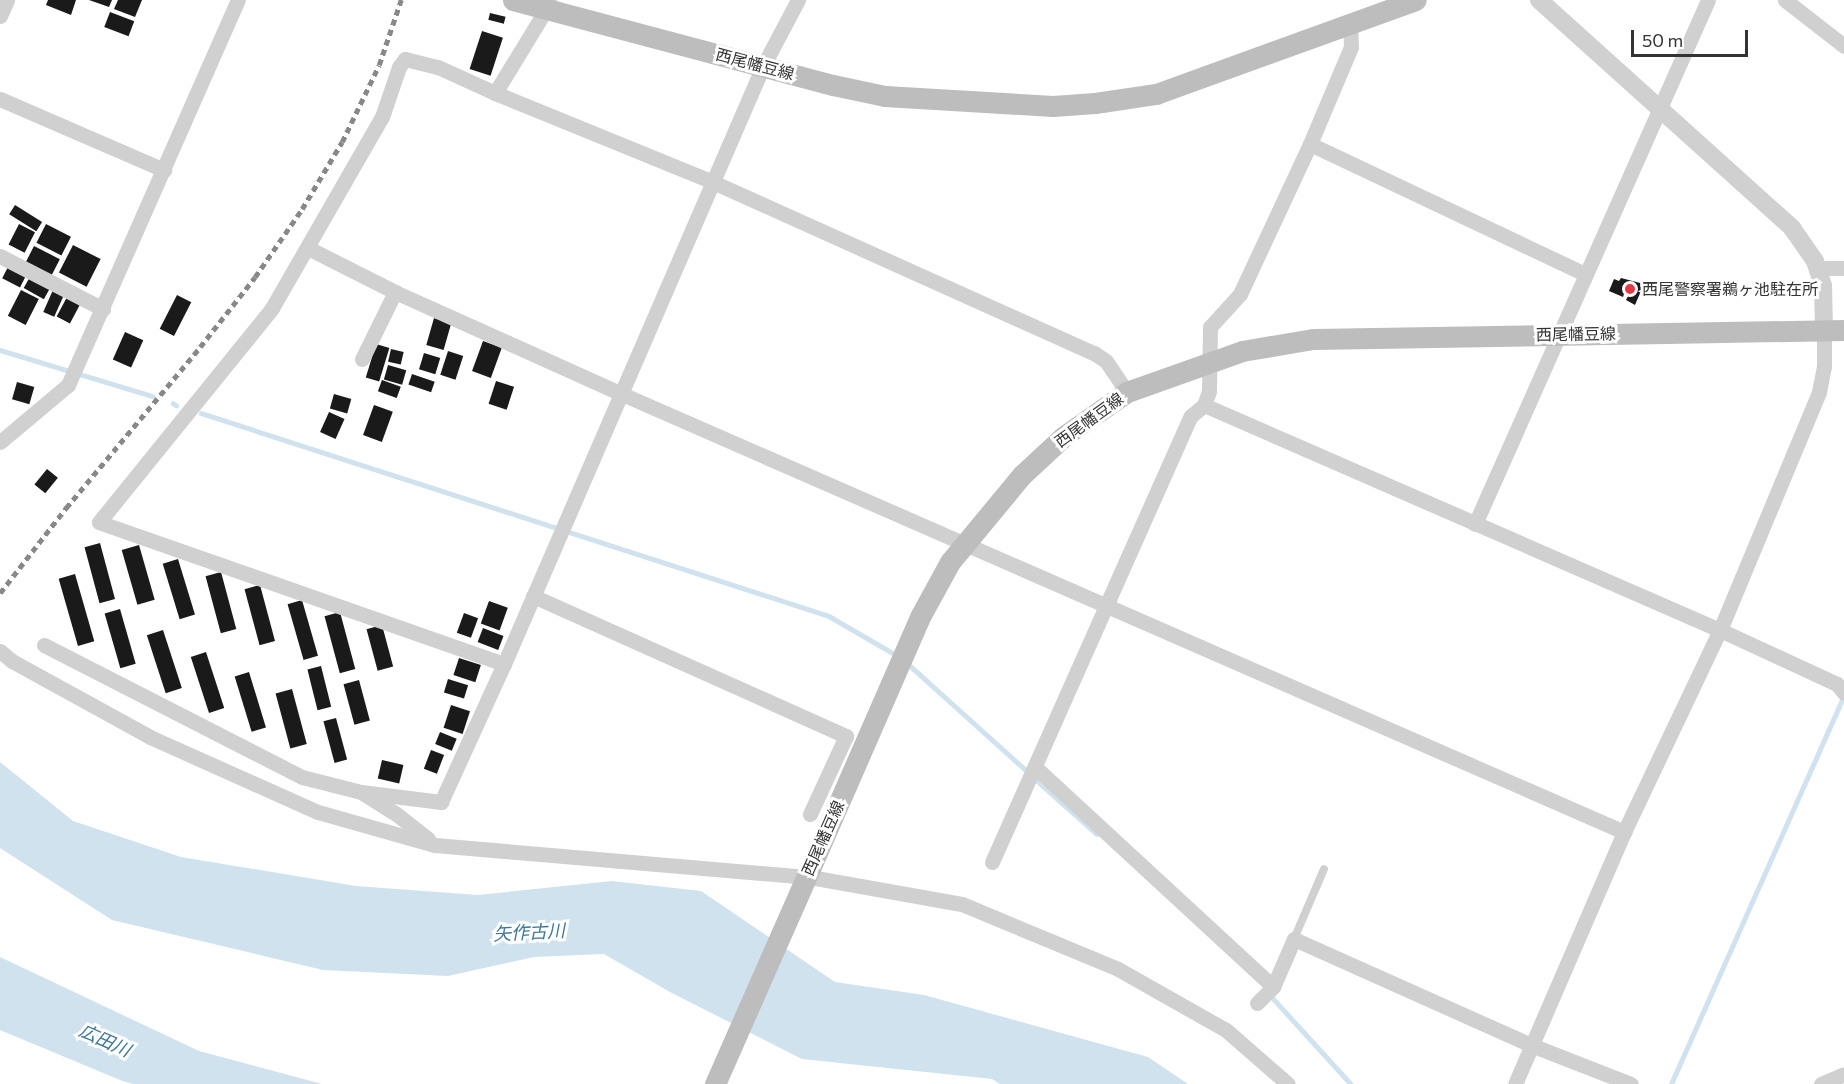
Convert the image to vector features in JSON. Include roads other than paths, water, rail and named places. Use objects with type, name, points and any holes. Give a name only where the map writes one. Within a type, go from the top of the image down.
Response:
[{"type":"main road","name":"西尾幡豆線","points":[[513,0],[549,5],[763,66],[885,96],[1053,106],[1095,103],[1156,94],[1416,0]]},
{"type":"main road","name":"西尾幡豆線","points":[[715,1084],[921,615],[950,562],[1030,467],[1064,436],[1127,392],[1208,363],[1265,346],[1313,339],[1834,330]]},
{"type":"street","points":[[0,16],[7,0]]},
{"type":"street","points":[[0,442],[68,386],[238,0]]},
{"type":"street","points":[[44,645],[302,777],[361,792],[441,802],[715,183],[763,66],[798,0]]},
{"type":"street","points":[[1515,1084],[1624,832],[1719,630],[1819,392],[1834,330],[1817,268],[1792,228],[1539,0]]},
{"type":"street","points":[[1475,524],[1708,0]]},
{"type":"street","points":[[1785,0],[1844,46]]},
{"type":"street","points":[[495,93],[549,5]]},
{"type":"street","points":[[992,862],[1191,416],[1204,405],[1209,391],[1210,327],[1216,318],[1237,299],[1310,144],[1351,47],[1350,24]]},
{"type":"street","points":[[504,664],[99,522],[272,308],[382,117],[399,67],[405,58],[438,67],[495,93],[715,183],[1094,353],[1106,361],[1127,392]]},
{"type":"street","points":[[0,99],[164,170]]},
{"type":"street","points":[[1310,144],[1585,274]]},
{"type":"street","points":[[308,248],[395,292],[622,394],[1624,832]]},
{"type":"street","points":[[0,256],[103,309]]},
{"type":"street","points":[[1817,268],[1844,268]]},
{"type":"street","points":[[362,359],[395,292]]},
{"type":"street","points":[[1204,405],[1719,630],[1841,690]]},
{"type":"street","points":[[533,596],[846,735],[810,814]]},
{"type":"street","points":[[0,651],[12,661],[150,737],[318,812],[435,845],[810,877],[962,904],[1118,969],[1226,1030],[1288,1084]]},
{"type":"street","points":[[1035,766],[1273,987]]},
{"type":"street","points":[[361,792],[395,813],[435,845]]},
{"type":"street","points":[[1257,1003],[1273,987],[1293,939],[1531,1046],[1630,1084]]},
{"type":"street","points":[[1821,1084],[1844,1074]]},
{"type":"lane","points":[[1293,939],[1324,869]]},
{"type":"water","name":"矢作古川","points":[[0,762],[73,821],[181,857],[356,886],[478,895],[612,881],[701,891],[835,982],[924,995],[1148,1057],[1188,1084],[1000,1084],[992,1079],[802,1059],[670,992],[604,954],[534,957],[448,976],[323,970],[112,920],[0,848]]},
{"type":"water","name":"広田川","points":[[0,957],[199,1051],[322,1084],[133,1084],[120,1080],[0,1030]]},
{"type":"waterway","points":[[0,350],[152,396]]},
{"type":"waterway","points":[[201,413],[829,616],[896,655]]},
{"type":"waterway","points":[[907,663],[1028,772]]},
{"type":"waterway","points":[[1671,1084],[1844,696]]},
{"type":"waterway","points":[[1034,778],[1097,834]]},
{"type":"waterway","points":[[1270,995],[1351,1084]]},
{"type":"railway","points":[[0,593],[66,508],[200,347],[255,277],[302,209],[342,142],[379,65],[401,0]]},
{"type":"place","name":"西尾警察署鵜ヶ池駐在所","points":[[1630,289]]}]
